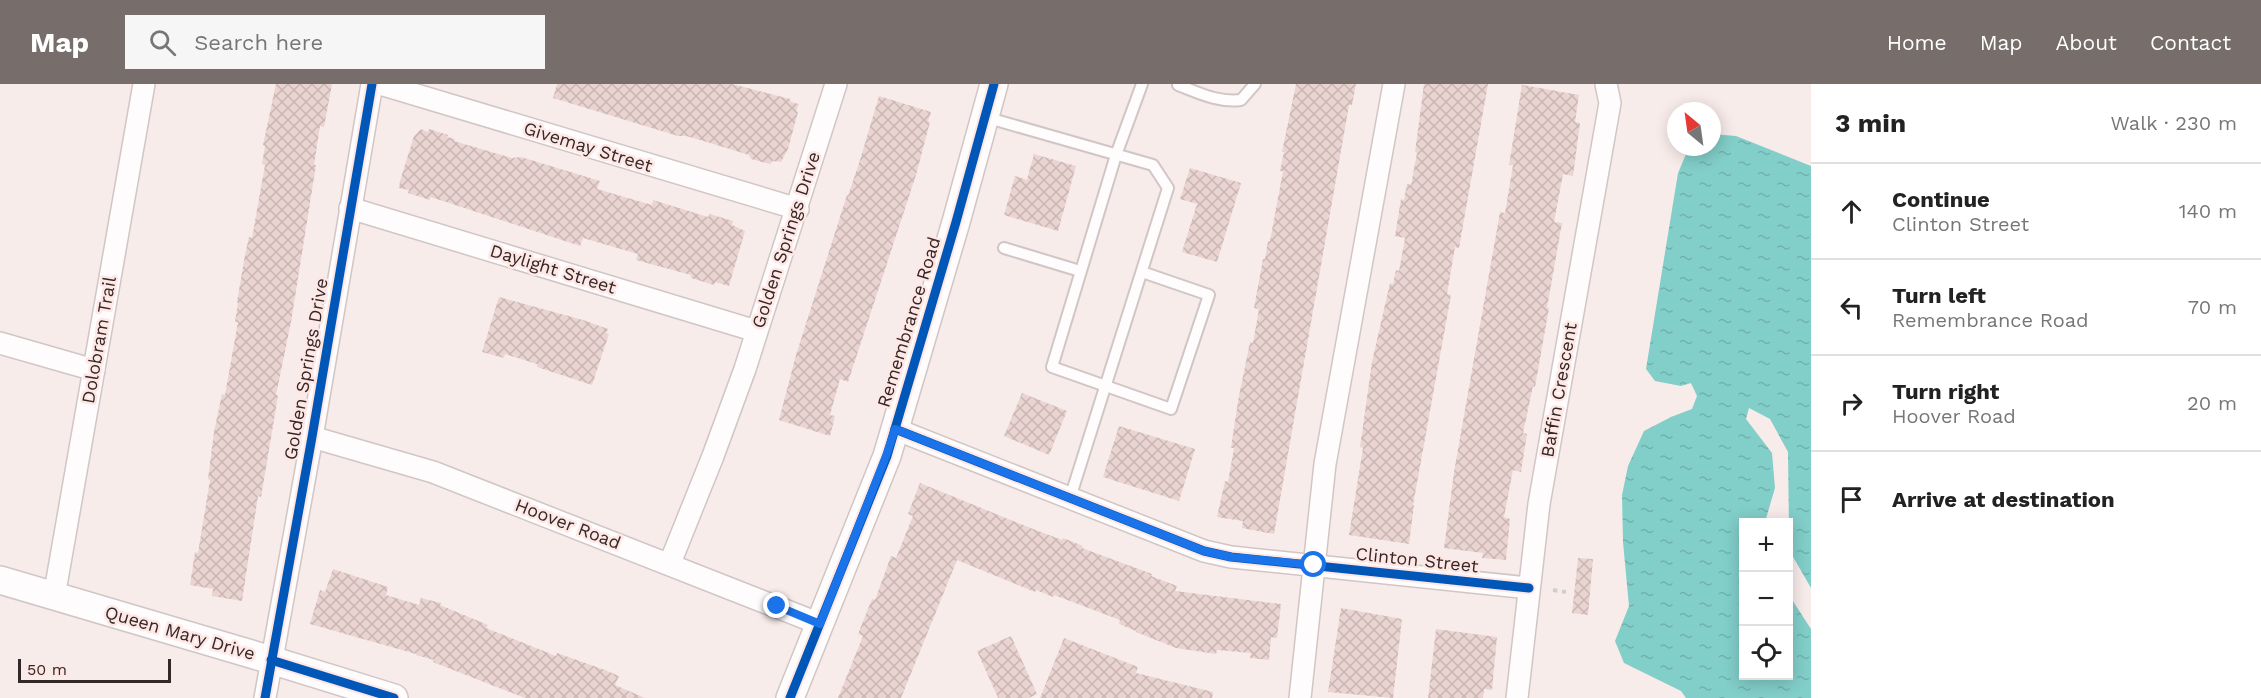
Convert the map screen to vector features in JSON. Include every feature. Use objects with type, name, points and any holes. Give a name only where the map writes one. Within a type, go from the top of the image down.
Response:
[{"type":"street","name":"Dolobram Trail","points":[[54,597],[144,84]]},
{"type":"street","name":"Golden Springs Drive","points":[[265,698],[372,84]]},
{"type":"street","name":"Givemay Street","points":[[380,84],[798,209]]},
{"type":"street","name":"Golden Springs Drive","points":[[670,563],[713,456],[798,209],[836,84]]},
{"type":"street","name":"Remembrance Road","points":[[790,698],[895,429],[994,84]]},
{"type":"street","points":[[1300,698],[1325,464],[1394,84]]},
{"type":"street","name":"Baffin Crescent","points":[[1517,698],[1539,504],[1610,103],[1606,84]]},
{"type":"street","name":"Daylight Street","points":[[350,208],[756,331]]},
{"type":"street","points":[[0,343],[94,369]]},
{"type":"street","name":"Clinton Street","points":[[895,429],[1204,551],[1231,557],[1529,588]]},
{"type":"street","name":"Hoover Road","points":[[312,437],[433,472],[670,563],[820,624]]},
{"type":"street","name":"Queen Mary Drive","points":[[0,580],[394,698]]},
{"type":"lane","points":[[1142,84],[1116,155],[1052,367],[1171,409],[1209,295],[1142,272]]},
{"type":"lane","points":[[1177,84],[1221,100],[1233,101],[1241,100],[1255,84]]},
{"type":"lane","points":[[984,117],[1153,165],[1168,189],[1070,498]]},
{"type":"lane","points":[[1004,249],[1080,271]]},
{"type":"path","points":[[1553,590],[1566,592]]},
{"type":"water","points":[[1721,135],[1736,136],[1811,166],[1811,588],[1793,557],[1793,518],[1789,518],[1788,452],[1770,419],[1749,408],[1746,419],[1772,453],[1775,488],[1766,518],[1739,518],[1739,680],[1793,680],[1793,601],[1811,629],[1811,698],[1686,698],[1681,691],[1624,663],[1615,641],[1629,606],[1623,542],[1622,495],[1628,466],[1644,431],[1692,409],[1697,396],[1691,383],[1681,386],[1655,381],[1646,369],[1678,173],[1685,156],[1721,156]]},
{"type":"building","points":[[276,84],[332,84],[324,127],[320,126],[291,322],[276,395],[278,396],[261,497],[258,496],[242,601],[212,596],[213,589],[190,585],[195,552],[198,553],[210,480],[208,479],[214,432],[222,394],[225,395],[238,322],[235,322],[237,302],[245,255],[249,237],[252,238],[265,165],[262,164],[265,146],[263,145]]},
{"type":"building","points":[[557,84],[732,84],[790,99],[791,102],[799,104],[788,149],[781,162],[773,161],[770,164],[707,142],[678,136],[553,98]]},
{"type":"building","points":[[1296,84],[1356,84],[1352,105],[1349,105],[1274,534],[1242,528],[1243,521],[1217,517],[1225,481],[1228,482],[1238,401],[1250,342],[1253,343],[1259,309],[1254,308],[1263,259],[1265,259],[1268,241],[1270,241],[1283,171],[1280,171],[1284,152],[1282,152]]},
{"type":"building","points":[[1424,84],[1488,84],[1459,248],[1455,247],[1447,294],[1451,295],[1413,505],[1409,544],[1349,535],[1363,448],[1360,447],[1372,362],[1390,283],[1393,284],[1396,270],[1399,271],[1405,238],[1395,236],[1401,199],[1404,200],[1407,184],[1411,185],[1417,153],[1415,152]]},
{"type":"building","points":[[1522,85],[1579,95],[1575,122],[1580,123],[1573,176],[1563,174],[1554,222],[1562,223],[1535,387],[1533,386],[1523,433],[1527,434],[1521,472],[1513,470],[1504,517],[1510,519],[1506,560],[1482,558],[1483,553],[1444,548],[1454,472],[1500,212],[1505,213],[1513,165],[1509,165]]},
{"type":"building","points":[[879,96],[931,112],[928,121],[930,122],[916,175],[848,382],[840,379],[830,415],[835,416],[830,436],[779,420],[796,355]]},
{"type":"building","points":[[421,129],[448,135],[447,137],[455,139],[454,141],[512,158],[521,157],[600,181],[597,189],[652,205],[653,200],[708,217],[710,214],[733,221],[732,225],[745,231],[729,286],[715,282],[714,285],[691,278],[691,275],[636,260],[638,254],[583,238],[580,246],[440,200],[430,197],[430,200],[408,193],[409,190],[399,188],[400,181],[414,136]]},
{"type":"building","points":[[1034,154],[1076,166],[1058,231],[1004,215],[1015,176],[1027,180]]},
{"type":"building","points":[[1190,168],[1241,183],[1217,262],[1182,252],[1197,204],[1180,199]]},
{"type":"building","points":[[499,297],[608,329],[606,333],[609,334],[592,385],[505,354],[504,358],[482,352]]},
{"type":"building","points":[[1022,393],[1067,411],[1049,455],[1004,436]]},
{"type":"building","points":[[1119,426],[1195,449],[1179,501],[1103,477]]},
{"type":"building","points":[[920,483],[1152,574],[1151,576],[1177,586],[1175,591],[1281,604],[1277,638],[1271,637],[1269,660],[1250,658],[1251,653],[1217,650],[1216,654],[1176,648],[1119,624],[1120,620],[1054,595],[1053,597],[1036,590],[1035,592],[957,560],[901,698],[838,698],[863,636],[858,634],[872,599],[875,600],[891,556],[896,558],[913,516],[908,514]]},
{"type":"building","points":[[1578,558],[1593,559],[1588,615],[1572,613]]},
{"type":"building","points":[[333,569],[388,587],[386,595],[419,605],[421,598],[441,603],[440,605],[488,625],[486,628],[556,656],[557,653],[605,670],[619,676],[615,685],[645,698],[525,698],[433,662],[434,660],[310,624],[320,590],[325,592]]},
{"type":"building","points":[[1341,608],[1402,619],[1393,698],[1328,692]]},
{"type":"building","points":[[1436,629],[1497,637],[1492,690],[1484,689],[1483,698],[1428,698]]},
{"type":"building","points":[[1011,636],[1037,694],[1029,698],[998,698],[977,651]]},
{"type":"building","points":[[1064,638],[1138,667],[1136,673],[1213,692],[1212,698],[1040,698]]},
{"type":"cycle path","points":[[265,698],[372,84]]},
{"type":"cycle path","points":[[790,698],[887,456],[994,84]]},
{"type":"cycle path","points":[[895,429],[1204,551],[1231,557],[1529,588]]},
{"type":"cycle path","points":[[271,660],[394,698]]},
{"type":"route","points":[[777,606],[820,624],[895,429],[1204,551],[1231,557],[1314,565]]}]
